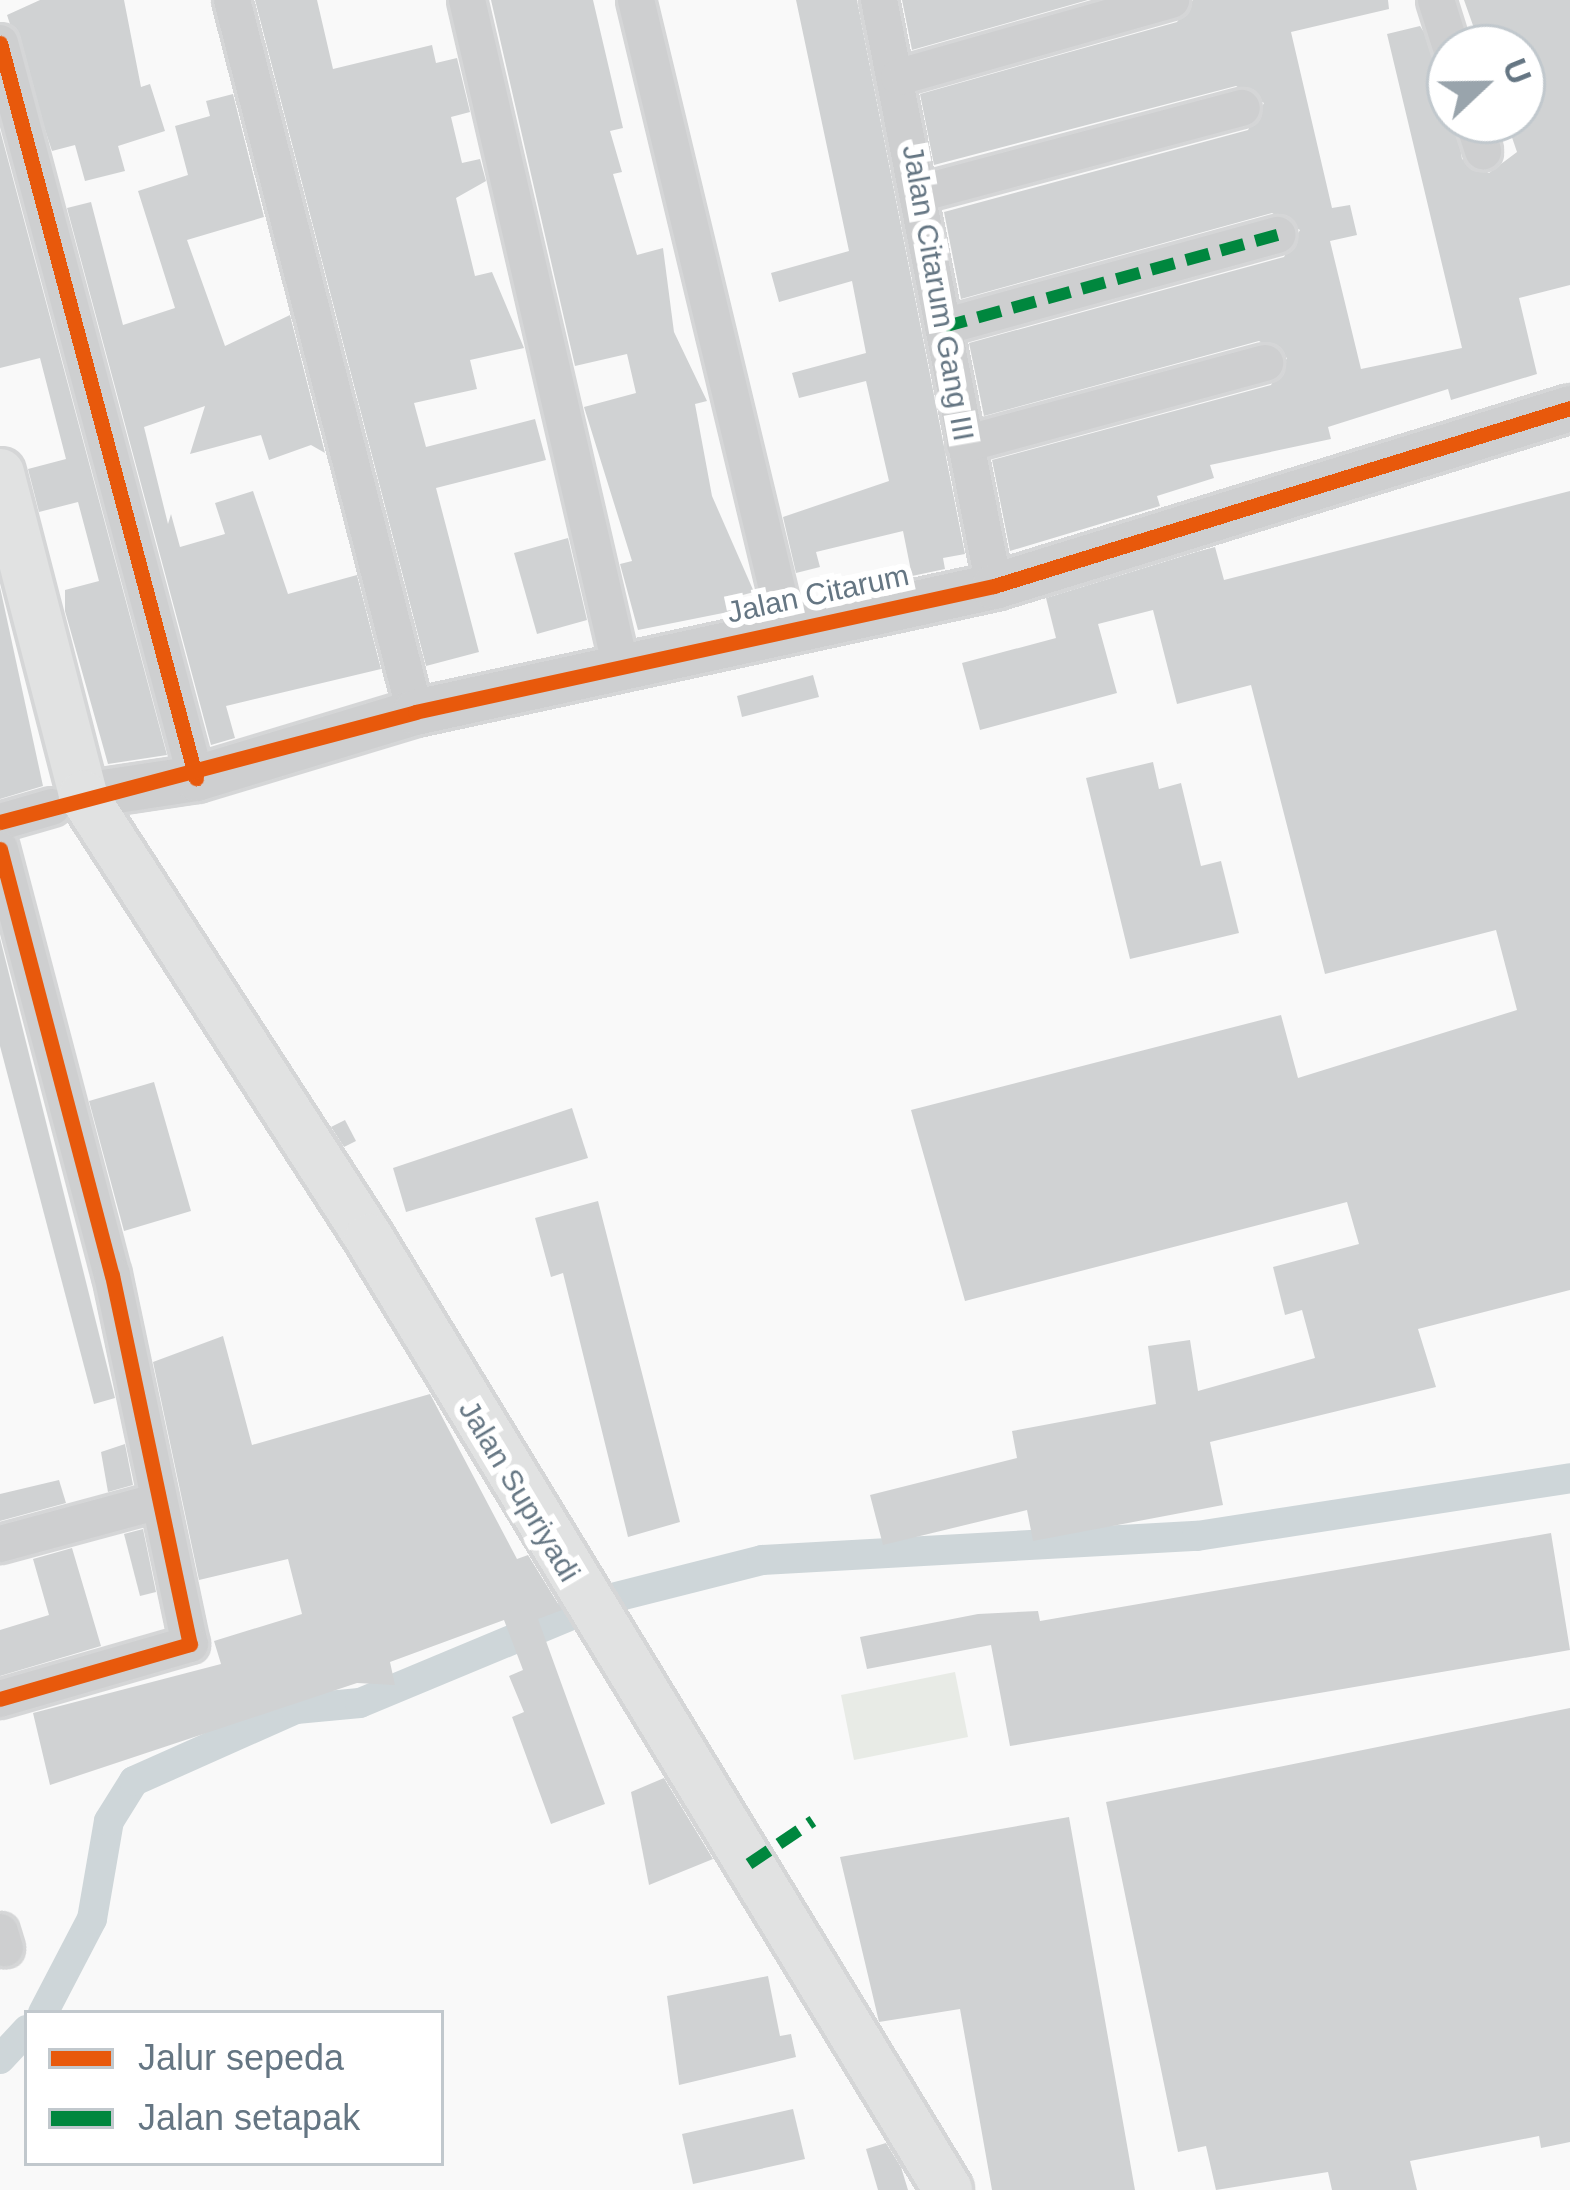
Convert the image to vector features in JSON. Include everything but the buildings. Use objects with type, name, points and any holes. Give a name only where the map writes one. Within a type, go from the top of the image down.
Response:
[{"type":"main road","name":"Jalan Supriyadi","points":[[0,473],[68,801],[369,1238],[593,1615],[948,2190]]},
{"type":"street","points":[[232,0],[415,712]]},
{"type":"street","points":[[467,0],[621,668]]},
{"type":"street","points":[[636,0],[786,626]]},
{"type":"street","name":"Jalan Citarum Gang III","points":[[879,0],[898,77],[994,586]]},
{"type":"street","points":[[898,77],[1171,0]]},
{"type":"street","points":[[0,43],[196,778]]},
{"type":"street","points":[[918,194],[1243,108]]},
{"type":"street","points":[[943,328],[1277,235]]},
{"type":"street","points":[[965,445],[1265,363]]},
{"type":"street","name":"Jalan Citarum","points":[[0,822],[68,801],[196,778],[415,712],[621,668],[786,626],[994,586],[1570,408]]},
{"type":"street","points":[[0,849],[142,1402],[152,1503],[190,1644],[0,1699]]},
{"type":"street","points":[[0,1544],[152,1503]]},
{"type":"shaded area","points":[[955,1672],[968,1737],[854,1760],[841,1695]]},
{"type":"waterway","points":[[45,2010],[92,1919],[109,1821],[134,1781],[296,1709],[360,1703],[612,1598],[762,1560],[1197,1536],[1570,1478]]},
{"type":"waterway","points":[[0,2059],[24,2033]]},
{"type":"marked path","points":[[943,327],[1278,235]]},
{"type":"marked path","points":[[749,1864],[813,1821]]},
{"type":"cycle path","points":[[0,43],[196,778]]},
{"type":"cycle path","points":[[0,822],[415,712],[994,586],[1570,408]]},
{"type":"cycle path","points":[[0,849],[112,1275],[190,1644],[0,1699]]}]
